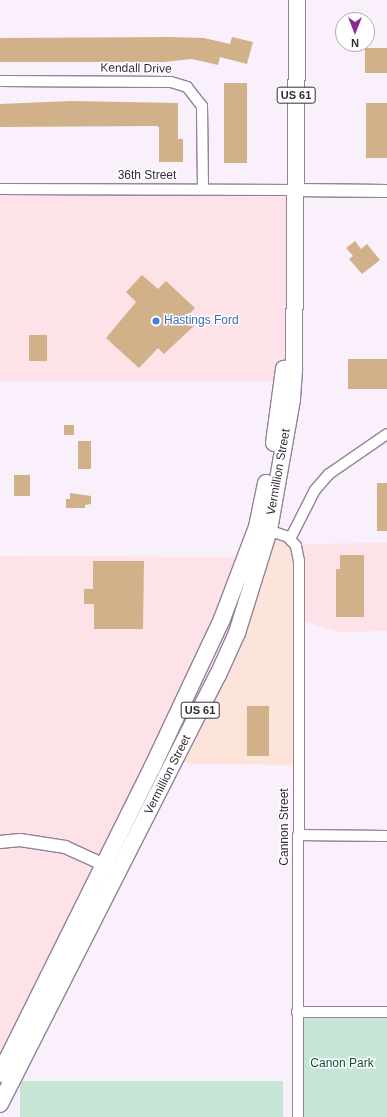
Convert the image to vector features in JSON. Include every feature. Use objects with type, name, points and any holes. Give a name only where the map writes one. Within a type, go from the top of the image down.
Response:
[{"type":"highway","name":"US 61","points":[[294,190],[297,0]]},
{"type":"highway","name":"Vermillion Street","points":[[0,1104],[237,633],[263,528],[275,436],[294,284],[294,190]]},
{"type":"highway","name":"Vermillion Street","points":[[0,1074],[104,864],[222,618],[263,528]]},
{"type":"street","name":"Kendall Drive","points":[[0,82],[171,82],[187,87],[202,106],[203,189]]},
{"type":"street","name":"36th Street","points":[[0,189],[294,190]]},
{"type":"street","points":[[294,190],[387,191]]},
{"type":"street","points":[[263,528],[290,539],[315,490],[329,474],[387,434]]},
{"type":"street","name":"Cannon Street","points":[[290,539],[296,546],[299,561],[298,1117]]},
{"type":"street","points":[[298,835],[387,836]]},
{"type":"street","points":[[0,842],[20,840],[53,844],[104,864],[118,872]]},
{"type":"street","points":[[297,1012],[387,1012]]},
{"type":"shaded area","points":[[0,189],[294,190],[294,284],[282,381],[0,381]]},
{"type":"shaded area","points":[[269,530],[296,546],[298,765],[192,764],[176,760],[209,693]]},
{"type":"shaded area","points":[[387,543],[387,631],[339,632],[299,620],[294,544]]},
{"type":"shaded area","points":[[0,556],[246,557],[0,1074]]},
{"type":"green space","name":"Canon Park","points":[[297,1012],[387,1012],[387,1117],[297,1117]]},
{"type":"green space","points":[[20,1081],[283,1081],[283,1117],[20,1117]]},
{"type":"building","points":[[232,37],[253,42],[247,64],[220,57],[218,65],[192,59],[164,62],[0,62],[0,38],[204,38],[230,44]]},
{"type":"building","points":[[375,48],[387,48],[387,73],[365,73],[365,52],[375,52]]},
{"type":"building","points":[[224,83],[247,83],[247,163],[224,163]]},
{"type":"building","points":[[71,101],[178,103],[178,139],[183,139],[183,162],[159,162],[159,127],[156,126],[0,127],[0,104]]},
{"type":"building","points":[[366,103],[387,103],[387,158],[366,158]]},
{"type":"building","points":[[355,241],[361,249],[367,244],[380,260],[362,274],[349,259],[353,256],[346,248]]},
{"type":"building","name":"Hastings Ford","points":[[142,275],[158,289],[166,281],[195,308],[187,317],[195,325],[164,354],[158,348],[139,368],[106,338],[136,302],[126,292]]},
{"type":"building","points":[[29,335],[47,335],[47,361],[29,361]]},
{"type":"building","points":[[348,359],[387,359],[387,389],[348,389]]},
{"type":"building","points":[[64,425],[74,425],[74,435],[64,435]]},
{"type":"building","points":[[78,441],[91,441],[91,469],[78,469]]},
{"type":"building","points":[[14,475],[30,475],[30,496],[14,496]]},
{"type":"building","points":[[377,483],[387,483],[387,531],[377,531]]},
{"type":"building","points":[[70,493],[91,496],[91,504],[85,505],[85,508],[66,508],[66,499],[70,499]]},
{"type":"building","points":[[340,555],[364,555],[364,617],[336,617],[336,569],[340,569]]},
{"type":"building","points":[[93,561],[144,561],[143,629],[94,629],[94,604],[84,604],[84,589],[93,589]]},
{"type":"building","points":[[247,706],[269,706],[269,756],[247,756]]},
{"type":"place","name":"Hastings Ford","points":[[156,321]]}]
